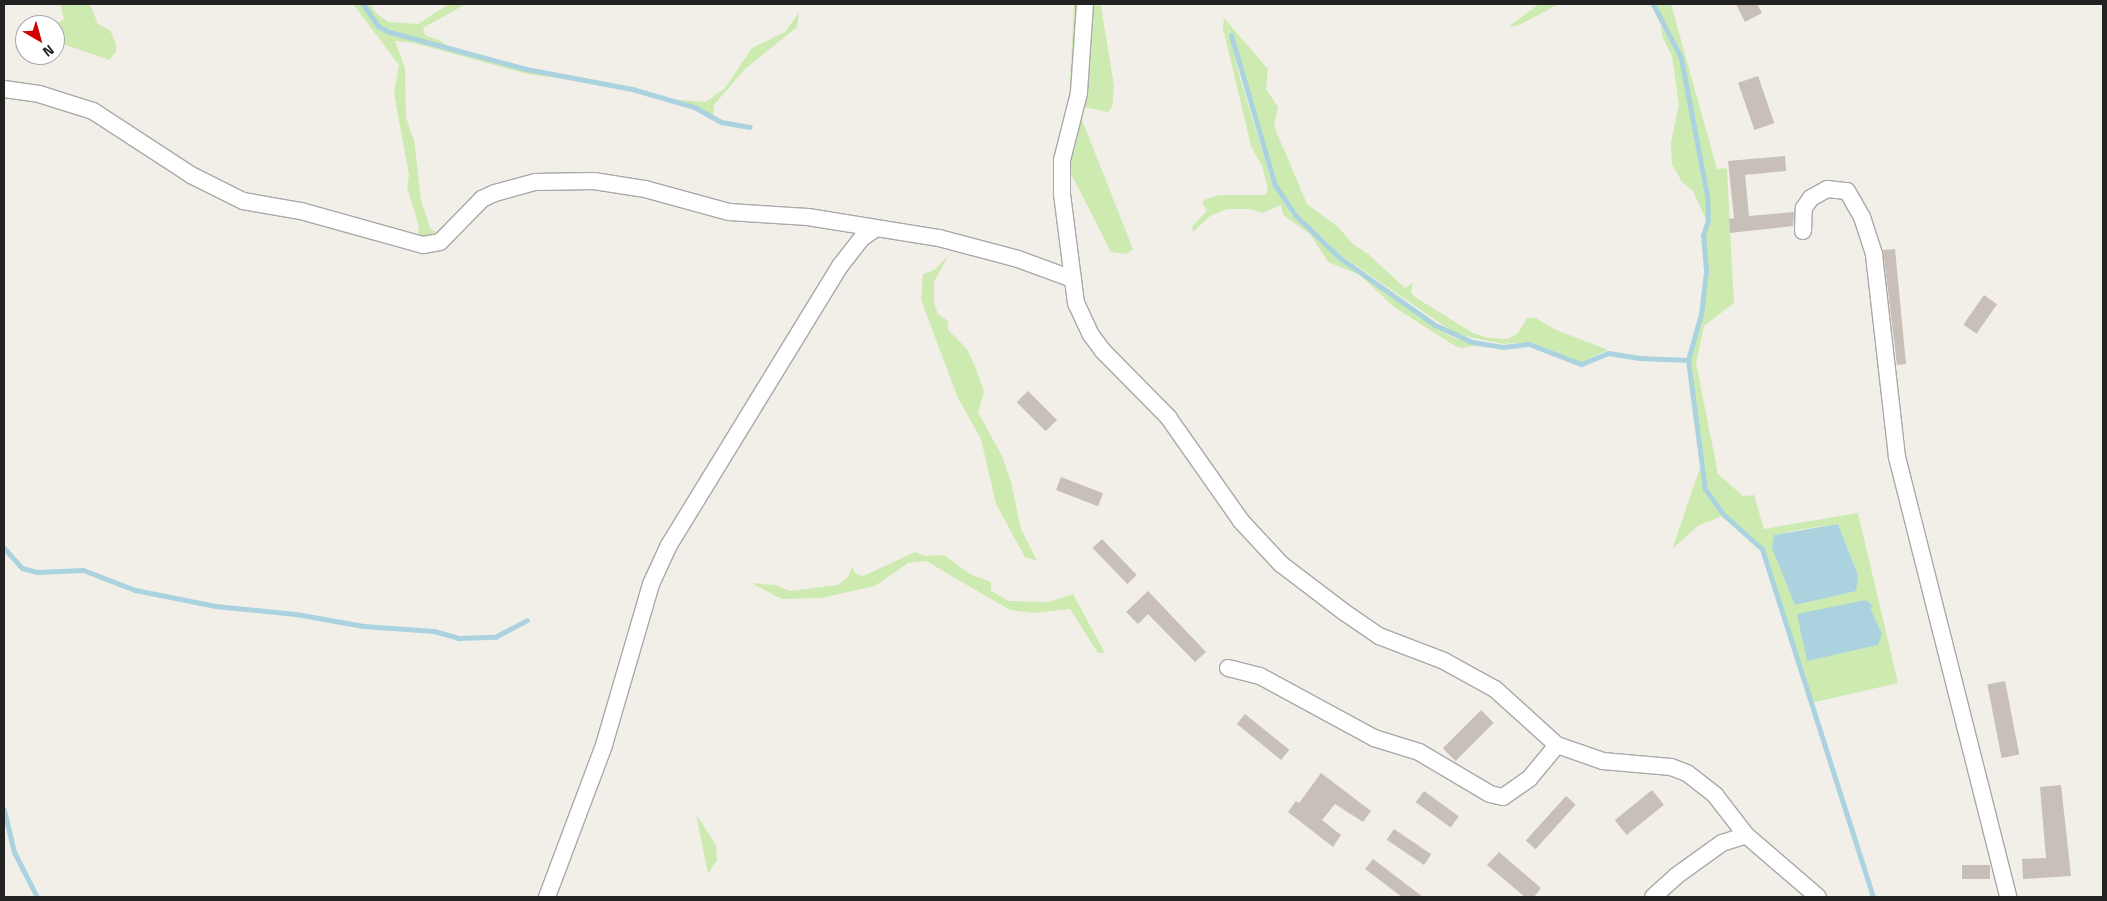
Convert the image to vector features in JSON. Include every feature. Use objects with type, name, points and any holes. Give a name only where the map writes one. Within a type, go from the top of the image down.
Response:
[{"type":"street","points":[[1085,4],[1079,93],[1062,160],[1062,194],[1070,278],[1082,318],[1095,341],[1133,384],[1168,416],[1241,521],[1281,564],[1379,636],[1444,661],[1495,688],[1557,746],[1603,761],[1671,767],[1686,772],[1715,795],[1746,835],[1818,897]]},
{"type":"street","points":[[4,89],[39,94],[93,111],[191,174],[243,201],[301,211],[423,245],[440,242],[482,199],[495,193],[535,182],[564,180],[622,184],[729,212],[808,217],[875,230],[971,244],[1070,278]]},
{"type":"street","points":[[1803,231],[1804,208],[1811,198],[1827,189],[1847,191],[1856,203],[1874,255],[1897,456],[2008,897]]},
{"type":"street","points":[[547,897],[604,745],[651,584],[669,545],[840,266],[862,238],[875,230]]},
{"type":"street","points":[[1228,668],[1260,676],[1374,738],[1418,752],[1490,794],[1503,797],[1529,779],[1557,746]]},
{"type":"street","points":[[1653,897],[1676,876],[1722,843],[1746,835]]},
{"type":"green space","points":[[60,4],[90,4],[98,24],[110,30],[116,44],[116,52],[109,60],[65,45],[65,15],[63,15]]},
{"type":"green space","points":[[353,4],[361,4],[377,27],[389,32],[526,70],[590,82],[527,74],[414,43],[395,41],[405,68],[406,118],[414,140],[421,200],[430,228],[440,235],[417,238],[419,226],[407,188],[409,175],[394,93],[399,65]]},
{"type":"green space","points":[[363,4],[370,4],[377,14],[389,22],[418,24],[449,4],[466,4],[423,28],[425,35],[439,40],[453,49],[379,26]]},
{"type":"green space","points":[[1074,4],[1080,4],[1075,90],[1068,120]]},
{"type":"green space","points":[[1087,4],[1101,6],[1114,86],[1112,107],[1108,112],[1078,106]]},
{"type":"green space","points":[[1539,4],[1559,4],[1519,25],[1508,27]]},
{"type":"green space","points":[[1654,4],[1671,4],[1717,169],[1727,168],[1734,303],[1704,326],[1696,363],[1718,474],[1743,496],[1754,495],[1764,529],[1858,513],[1898,683],[1811,703],[1763,548],[1725,514],[1707,489],[1690,360],[1702,314],[1707,272],[1705,235],[1709,220],[1708,194],[1682,58]],"holes":[[[1838,524],[1858,575],[1774,535]]]},
{"type":"green space","points":[[799,12],[797,27],[745,69],[714,105],[713,118],[705,111],[667,99],[706,102],[725,88],[752,48],[785,32]]},
{"type":"green space","points":[[1224,18],[1268,69],[1266,89],[1278,107],[1274,126],[1307,204],[1338,227],[1353,244],[1368,254],[1405,288],[1413,282],[1411,293],[1418,299],[1473,333],[1488,338],[1508,339],[1518,333],[1527,318],[1536,318],[1554,329],[1608,350],[1581,362],[1530,342],[1503,344],[1456,334],[1342,256],[1297,214],[1277,184],[1227,23],[1240,78],[1273,186],[1293,217],[1339,259],[1434,327],[1454,338],[1479,345],[1461,348],[1455,346],[1394,307],[1360,275],[1328,262],[1310,234],[1283,215],[1281,205],[1262,213],[1251,209],[1227,209],[1210,216],[1193,232],[1192,226],[1207,211],[1202,203],[1204,200],[1219,195],[1265,195],[1268,190],[1262,166],[1251,146],[1223,28]]},
{"type":"green space","points":[[1661,25],[1680,59],[1685,79],[1705,195],[1706,220],[1693,191],[1682,182],[1672,164],[1671,142],[1679,105],[1672,56],[1662,36]]},
{"type":"green space","points":[[1076,117],[1082,120],[1133,249],[1127,254],[1111,252],[1064,160]]},
{"type":"green space","points":[[948,256],[934,282],[934,303],[938,314],[948,321],[948,330],[967,349],[975,366],[984,392],[978,412],[1002,456],[1011,482],[1021,529],[1037,561],[1025,557],[996,504],[981,439],[958,398],[921,300],[923,274],[934,270]]},
{"type":"green space","points":[[1700,468],[1704,490],[1723,516],[1699,525],[1672,549]]},
{"type":"green space","points":[[915,552],[925,556],[944,555],[970,574],[991,582],[991,591],[1009,601],[1049,602],[1073,594],[1105,653],[1098,653],[1070,609],[1034,613],[1010,610],[926,561],[908,563],[875,586],[821,598],[782,599],[751,583],[775,585],[790,591],[838,585],[848,577],[852,567],[856,574],[863,576]]},
{"type":"green space","points":[[696,814],[716,845],[717,860],[708,874]]},
{"type":"water","points":[[1838,524],[1858,575],[1856,591],[1795,605],[1772,548],[1774,535]]},
{"type":"water","points":[[1866,600],[1873,606],[1870,608],[1882,634],[1878,645],[1807,661],[1797,614]]},
{"type":"building","points":[[1736,4],[1757,4],[1762,13],[1745,22]]},
{"type":"building","points":[[1758,76],[1774,123],[1754,130],[1738,83]]},
{"type":"building","points":[[1785,156],[1786,171],[1745,175],[1749,216],[1794,212],[1793,226],[1730,233],[1729,219],[1734,218],[1728,161]]},
{"type":"building","points":[[1895,249],[1906,364],[1897,365],[1883,250]]},
{"type":"building","points":[[1984,295],[1997,304],[1976,334],[1963,324]]},
{"type":"building","points":[[1028,391],[1057,420],[1046,431],[1017,402]]},
{"type":"building","points":[[1061,477],[1103,493],[1098,506],[1056,490]]},
{"type":"building","points":[[1102,539],[1137,575],[1127,584],[1093,548]]},
{"type":"building","points":[[1148,591],[1206,652],[1195,662],[1148,614],[1138,624],[1126,612]]},
{"type":"building","points":[[2005,681],[2019,755],[2002,758],[1987,684]]},
{"type":"building","points":[[1481,710],[1494,723],[1456,761],[1443,748]]},
{"type":"building","points":[[1245,714],[1289,750],[1281,760],[1237,724]]},
{"type":"building","points":[[1321,773],[1371,811],[1363,822],[1335,804],[1322,820],[1341,835],[1333,847],[1288,812],[1296,801],[1299,803]]},
{"type":"building","points":[[2061,785],[2071,876],[2023,879],[2022,859],[2046,858],[2040,787]]},
{"type":"building","points":[[1652,790],[1664,805],[1627,835],[1615,820]]},
{"type":"building","points":[[1424,791],[1459,816],[1451,828],[1416,802]]},
{"type":"building","points":[[1566,796],[1576,805],[1536,849],[1526,841]]},
{"type":"building","points":[[1394,829],[1431,854],[1424,865],[1387,840]]},
{"type":"building","points":[[1499,852],[1541,888],[1534,897],[1525,897],[1487,865]]},
{"type":"building","points":[[1373,859],[1423,897],[1402,897],[1365,869]]},
{"type":"building","points":[[1962,865],[1990,865],[1990,879],[1962,879]]},
{"type":"waterway","points":[[363,4],[378,26],[390,32],[526,69],[632,89],[694,107],[721,122],[750,127]]},
{"type":"waterway","points":[[1653,4],[1681,58],[1707,195],[1708,220],[1703,235],[1706,272],[1701,314],[1688,360],[1705,489],[1724,515],[1762,549],[1873,897]]},
{"type":"waterway","points":[[1231,35],[1275,185],[1295,215],[1340,258],[1435,325],[1472,342],[1503,347],[1529,344],[1581,364],[1608,353],[1640,358],[1688,360]]},
{"type":"waterway","points":[[4,548],[22,568],[37,572],[83,570],[135,590],[215,606],[296,614],[363,626],[434,631],[459,638],[495,637],[527,620]]},
{"type":"waterway","points":[[4,810],[14,852],[37,897]]}]
